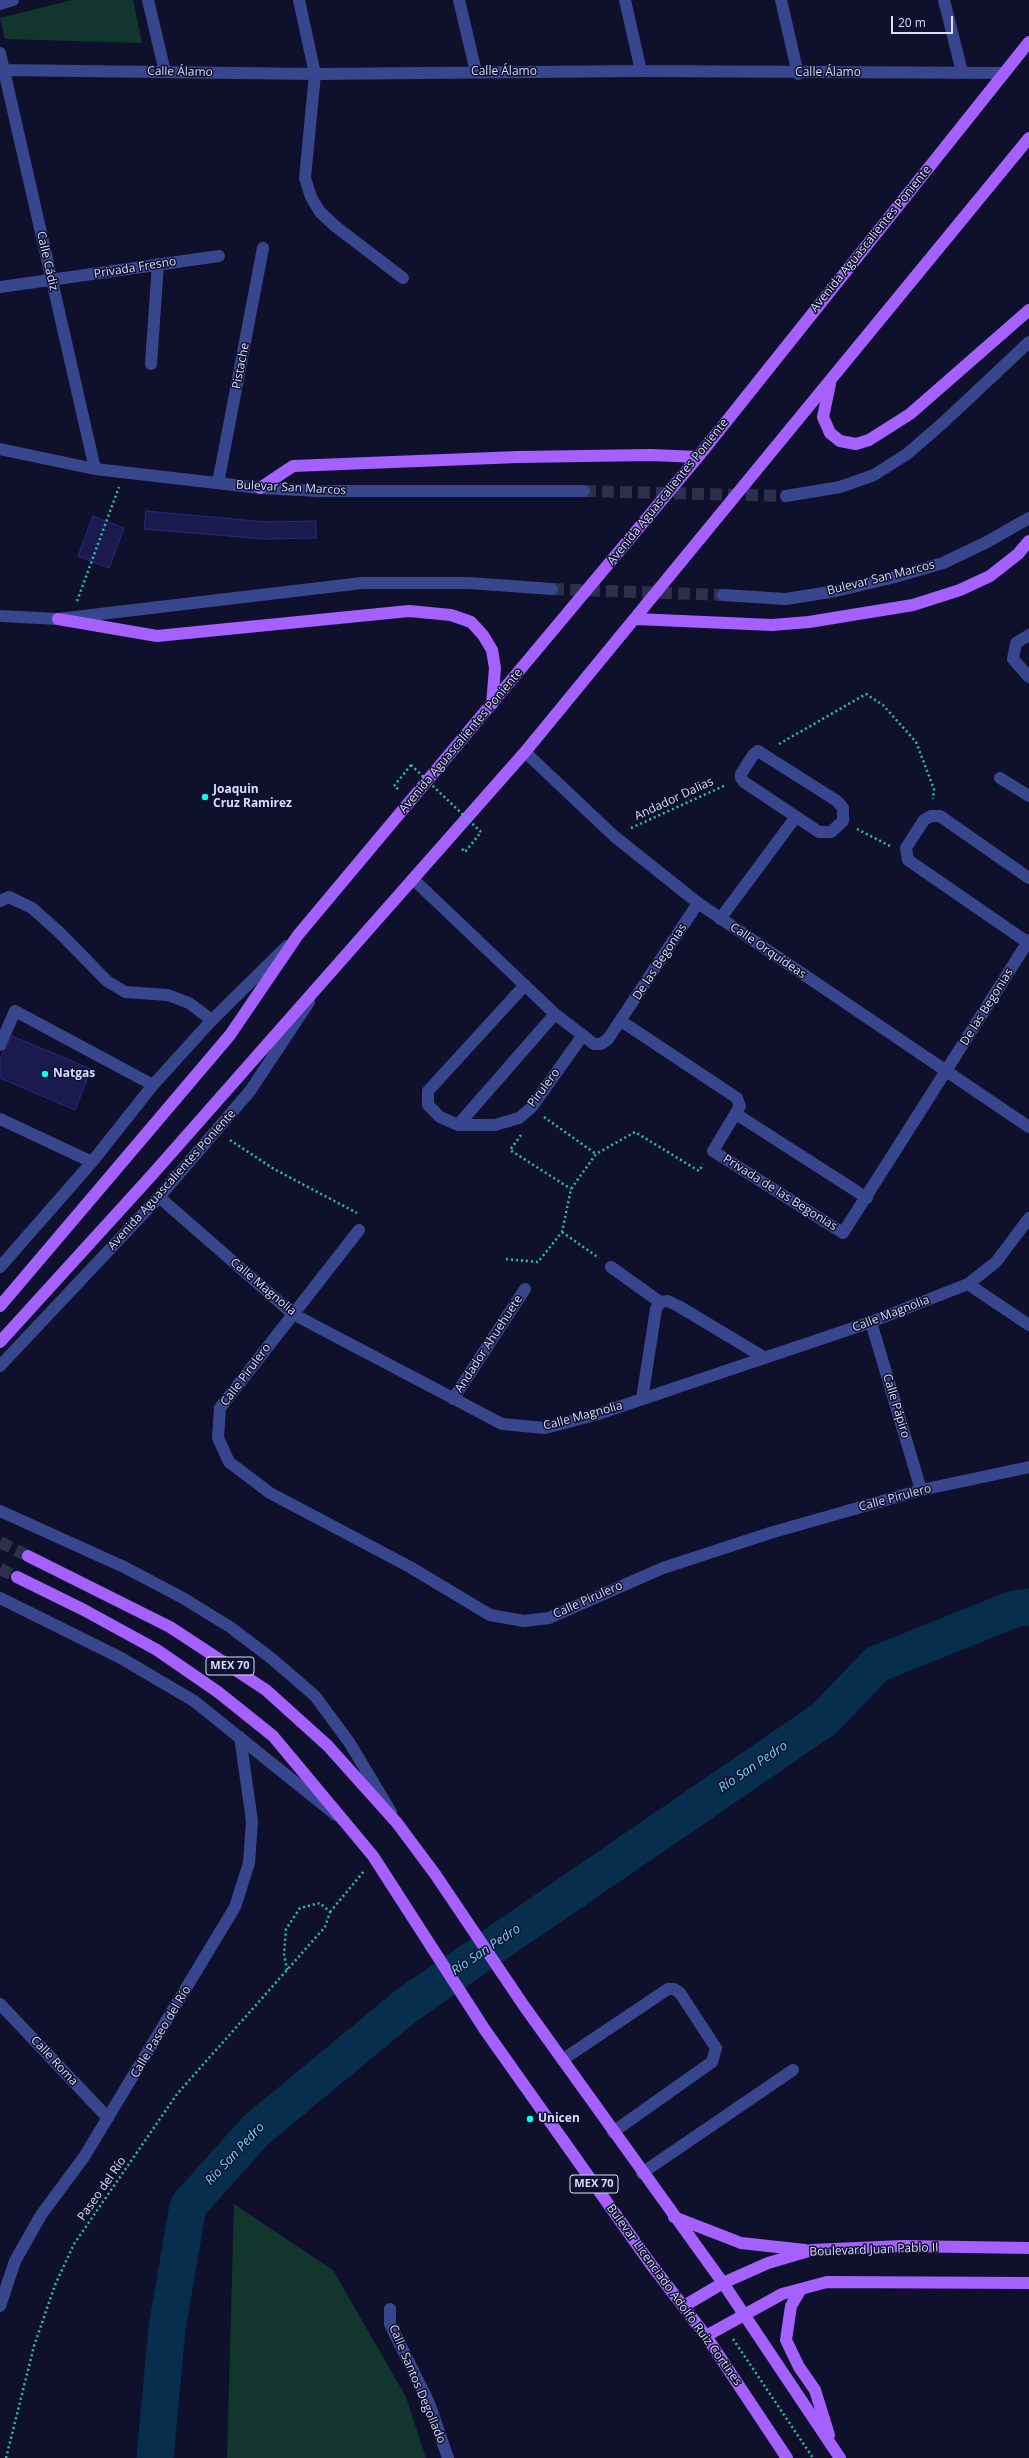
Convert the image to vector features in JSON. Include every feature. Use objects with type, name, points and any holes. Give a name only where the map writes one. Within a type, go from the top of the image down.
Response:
[{"type":"main road","name":"Avenida Aguascalientes Poniente","points":[[0,1306],[230,1035],[298,935],[698,457],[1029,42]]},
{"type":"main road","name":"Avenida Aguascalientes Poniente","points":[[0,1342],[151,1176],[525,752],[831,382],[1029,138]]},
{"type":"main road","points":[[831,382],[823,417],[830,433],[840,441],[856,444],[869,440],[910,414],[1029,310]]},
{"type":"main road","points":[[260,488],[293,466],[518,457],[651,455],[698,457]]},
{"type":"main road","points":[[636,619],[772,625],[809,622],[913,605],[960,590],[990,576],[1018,554],[1029,541]]},
{"type":"main road","points":[[64,619],[157,636],[409,611],[451,615],[471,622],[483,635],[492,650],[495,668],[492,704]]},
{"type":"main road","name":"MEX 70","points":[[28,1556],[170,1627],[266,1690],[328,1746],[397,1823],[435,1874],[562,2060],[642,2173],[723,2283],[837,2454]]},
{"type":"main road","name":"Bulevar Licenciado Adolfo Ruiz Cortines","points":[[17,1577],[84,1610],[157,1650],[218,1692],[273,1736],[373,1856],[485,2030],[650,2263],[706,2336],[787,2458]]},
{"type":"main road","points":[[674,2217],[741,2243],[812,2250]]},
{"type":"main road","name":"Boulevard Juan Pablo II","points":[[684,2306],[723,2283],[768,2263],[812,2250],[902,2246],[1029,2248]]},
{"type":"main road","points":[[706,2336],[782,2294],[827,2282],[1029,2283]]},
{"type":"main road","points":[[801,2289],[791,2306],[786,2340],[799,2367],[815,2390],[837,2454]]},
{"type":"street","points":[[0,4],[13,0]]},
{"type":"street","points":[[148,0],[165,72]]},
{"type":"street","points":[[299,0],[315,74],[305,178],[311,197],[320,212],[335,226],[404,278]]},
{"type":"street","points":[[459,0],[476,72]]},
{"type":"street","points":[[624,0],[641,71]]},
{"type":"street","points":[[781,0],[798,74]]},
{"type":"street","points":[[944,0],[962,72]]},
{"type":"street","name":"Calle Cádiz","points":[[0,53],[2,69],[95,469]]},
{"type":"street","name":"Calle Álamo","points":[[2,69],[315,74],[641,71],[798,74],[1003,73]]},
{"type":"street","name":"Pistache","points":[[218,483],[263,248]]},
{"type":"street","name":"Privada Fresno","points":[[0,287],[52,281],[219,256]]},
{"type":"street","points":[[151,364],[158,264]]},
{"type":"street","points":[[786,496],[840,487],[874,475],[907,454],[945,421],[1029,342]]},
{"type":"street","name":"Bulevar San Marcos","points":[[0,449],[95,469],[260,488],[318,491],[584,491]]},
{"type":"street","name":"Bulevar San Marcos","points":[[723,595],[786,599],[836,592],[888,579],[943,563],[988,542],[1029,518]]},
{"type":"street","points":[[0,616],[64,619],[362,583],[469,583],[552,588]]},
{"type":"street","points":[[1029,635],[1016,643],[1013,659],[1029,677]]},
{"type":"street","points":[[758,751],[764,753],[837,801],[843,808],[843,821],[831,832],[819,832],[795,818],[741,778],[753,755],[758,751]]},
{"type":"street","name":"Calle Orquídeas","points":[[525,752],[614,836],[698,903],[1029,1127]]},
{"type":"street","points":[[1000,778],[1029,796]]},
{"type":"street","points":[[905,854],[906,848],[924,820],[931,816],[940,816],[1029,878]]},
{"type":"street","points":[[720,919],[795,818]]},
{"type":"street","name":"De las Begonias","points":[[905,854],[908,860],[1028,941],[947,1071]]},
{"type":"street","points":[[414,879],[555,1014],[584,1035]]},
{"type":"street","points":[[0,901],[9,897],[32,908],[59,932],[107,980],[125,992],[168,995],[189,1003],[212,1020]]},
{"type":"street","name":"De las Begonias","points":[[584,1035],[594,1044],[601,1044],[621,1021],[698,903]]},
{"type":"street","name":"Avenida Aguascalientes Poniente","points":[[2,1260],[92,1162],[153,1086],[212,1020],[298,935]]},
{"type":"street","name":"Avenida Aguascalientes Poniente","points":[[0,1366],[158,1197],[250,1092],[325,978]]},
{"type":"street","name":"Pirulero","points":[[525,985],[428,1091],[428,1105],[440,1117],[458,1125],[495,1125],[519,1118],[531,1108],[584,1035]]},
{"type":"street","points":[[0,1045],[15,1011],[153,1086]]},
{"type":"street","points":[[458,1125],[555,1014]]},
{"type":"street","points":[[621,1021],[737,1098],[740,1106],[736,1114],[867,1198]]},
{"type":"street","name":"Privada de las Begonias","points":[[736,1114],[713,1151],[843,1233],[867,1198],[947,1071]]},
{"type":"street","points":[[0,1119],[92,1162]]},
{"type":"street","name":"Calle Magnolia","points":[[158,1197],[293,1314],[502,1424],[545,1428],[595,1415],[871,1322],[968,1284],[996,1262],[1029,1218]]},
{"type":"street","name":"Calle Pirulero","points":[[359,1230],[220,1408],[218,1438],[229,1462],[270,1493],[410,1567],[490,1615],[524,1621],[549,1618],[663,1568],[770,1533],[921,1490],[1029,1467]]},
{"type":"street","points":[[611,1267],[660,1302],[668,1301],[680,1307],[765,1358]]},
{"type":"street","points":[[968,1284],[1029,1325]]},
{"type":"street","name":"Andador Ahuehuete","points":[[453,1399],[525,1289]]},
{"type":"street","points":[[642,1399],[656,1308],[660,1302]]},
{"type":"street","name":"Calle Pápiro","points":[[871,1322],[921,1490]]},
{"type":"street","name":"MEX 70","points":[[2,1513],[124,1568],[183,1598],[230,1627],[271,1658],[315,1696],[349,1742],[397,1823]]},
{"type":"street","name":"MEX 70","points":[[0,1598],[121,1658],[194,1701],[240,1736],[285,1776],[346,1823]]},
{"type":"street","name":"Calle Paseo del Río","points":[[0,2306],[15,2261],[41,2215],[84,2157],[235,1907],[249,1863],[252,1821],[240,1736]]},
{"type":"street","points":[[562,2060],[668,1989],[674,1989],[680,1993],[716,2048],[712,2062],[613,2132]]},
{"type":"street","name":"Calle Roma","points":[[0,2004],[108,2118]]},
{"type":"street","points":[[642,2173],[793,2070]]},
{"type":"street","name":"Calle Santos Degollado","points":[[390,2309],[390,2324],[429,2404],[448,2458]]},
{"type":"path","points":[[64,619],[125,472]]},
{"type":"path","points":[[764,753],[866,694],[883,704],[916,742],[934,789],[931,816]]},
{"type":"path","points":[[394,786],[411,765],[481,832],[465,852]]},
{"type":"path","name":"Andador Dalias","points":[[614,836],[741,778]]},
{"type":"path","points":[[843,821],[905,854]]},
{"type":"path","points":[[531,1108],[596,1154]]},
{"type":"path","points":[[519,1118],[522,1133],[510,1150],[571,1189]]},
{"type":"path","points":[[216,1131],[274,1169],[361,1215]]},
{"type":"path","points":[[506,1259],[538,1262],[562,1232],[571,1189],[596,1154],[635,1132],[699,1171],[713,1151]]},
{"type":"path","points":[[562,1232],[611,1267]]},
{"type":"path","name":"Paseo del Río","points":[[6,2458],[34,2346],[55,2285],[74,2244],[178,2094],[325,1927],[330,1912],[352,1888],[373,1856]]},
{"type":"path","points":[[287,1970],[284,1954],[286,1929],[300,1908],[320,1904],[330,1912]]},
{"type":"path","points":[[724,2326],[813,2458]]},
{"type":"green space","points":[[72,0],[133,0],[142,43],[5,39],[0,18]]},
{"type":"green space","points":[[234,2204],[333,2270],[406,2397],[426,2458],[227,2458]]},
{"type":"building","points":[[146,511],[266,522],[316,521],[316,538],[265,539],[144,529]]},
{"type":"building","points":[[93,516],[124,528],[109,568],[78,556]]},
{"type":"building","name":"Natgas","points":[[12,1036],[91,1069],[75,1110],[0,1078],[0,1058]]},
{"type":"waterway","name":"Río San Pedro","points":[[155,2458],[167,2328],[188,2206],[256,2130],[407,2005],[824,1719],[877,1664],[1014,1609],[1029,1607]]},
{"type":"tunnel","points":[[584,491],[786,496]]},
{"type":"tunnel","points":[[552,589],[723,595]]},
{"type":"tunnel","points":[[0,1542],[28,1556]]},
{"type":"tunnel","points":[[0,1569],[17,1577]]},
{"type":"place","name":"Joaquin Cruz Ramirez","points":[[205,797]]},
{"type":"place","name":"Natgas","points":[[45,1074]]},
{"type":"place","name":"Unicen","points":[[530,2119]]}]
